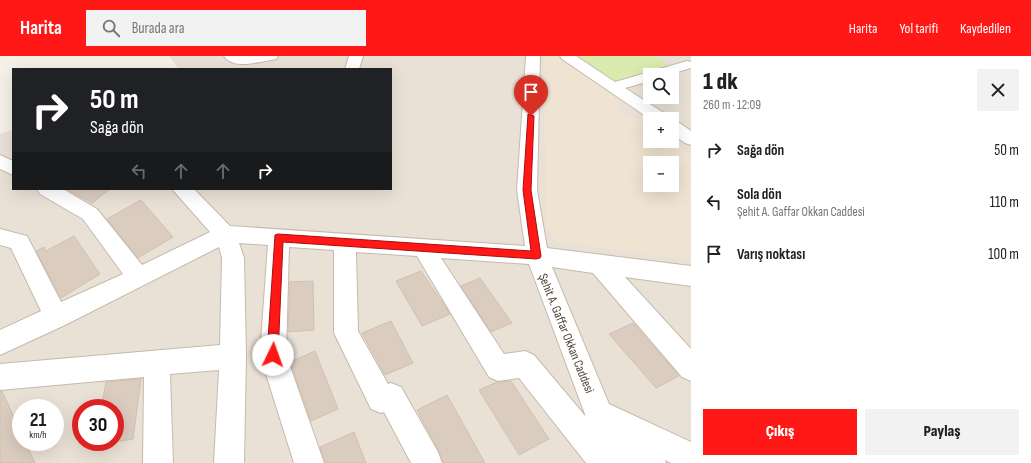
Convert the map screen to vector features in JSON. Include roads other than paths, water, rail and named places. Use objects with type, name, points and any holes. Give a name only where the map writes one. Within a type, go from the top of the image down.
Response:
[{"type":"street","points":[[231,56],[239,60],[271,56]]},
{"type":"street","points":[[352,68],[356,56]]},
{"type":"street","name":"Şehit A. Gaffar Okkan Caddesi","points":[[533,56],[527,190],[536,256],[599,414],[611,456]]},
{"type":"street","points":[[567,56],[650,112]]},
{"type":"street","points":[[613,87],[643,78]]},
{"type":"street","points":[[679,131],[691,139]]},
{"type":"street","points":[[0,152],[12,149]]},
{"type":"street","points":[[0,162],[12,168]]},
{"type":"street","points":[[49,190],[90,214],[139,277]]},
{"type":"street","points":[[183,190],[225,234],[233,258],[233,356],[229,463]]},
{"type":"street","points":[[0,343],[139,277],[225,234],[536,256],[691,276]]},
{"type":"street","points":[[0,237],[19,242],[56,317]]},
{"type":"street","points":[[278,238],[273,355],[309,463]]},
{"type":"street","points":[[345,243],[346,333],[381,399],[391,397],[427,463]]},
{"type":"street","points":[[423,248],[498,368],[525,364],[611,456],[651,463]]},
{"type":"street","points":[[600,265],[691,368]]},
{"type":"street","points":[[0,377],[233,356]]},
{"type":"street","points":[[157,363],[158,463]]},
{"type":"street","points":[[599,414],[691,457]]}]
